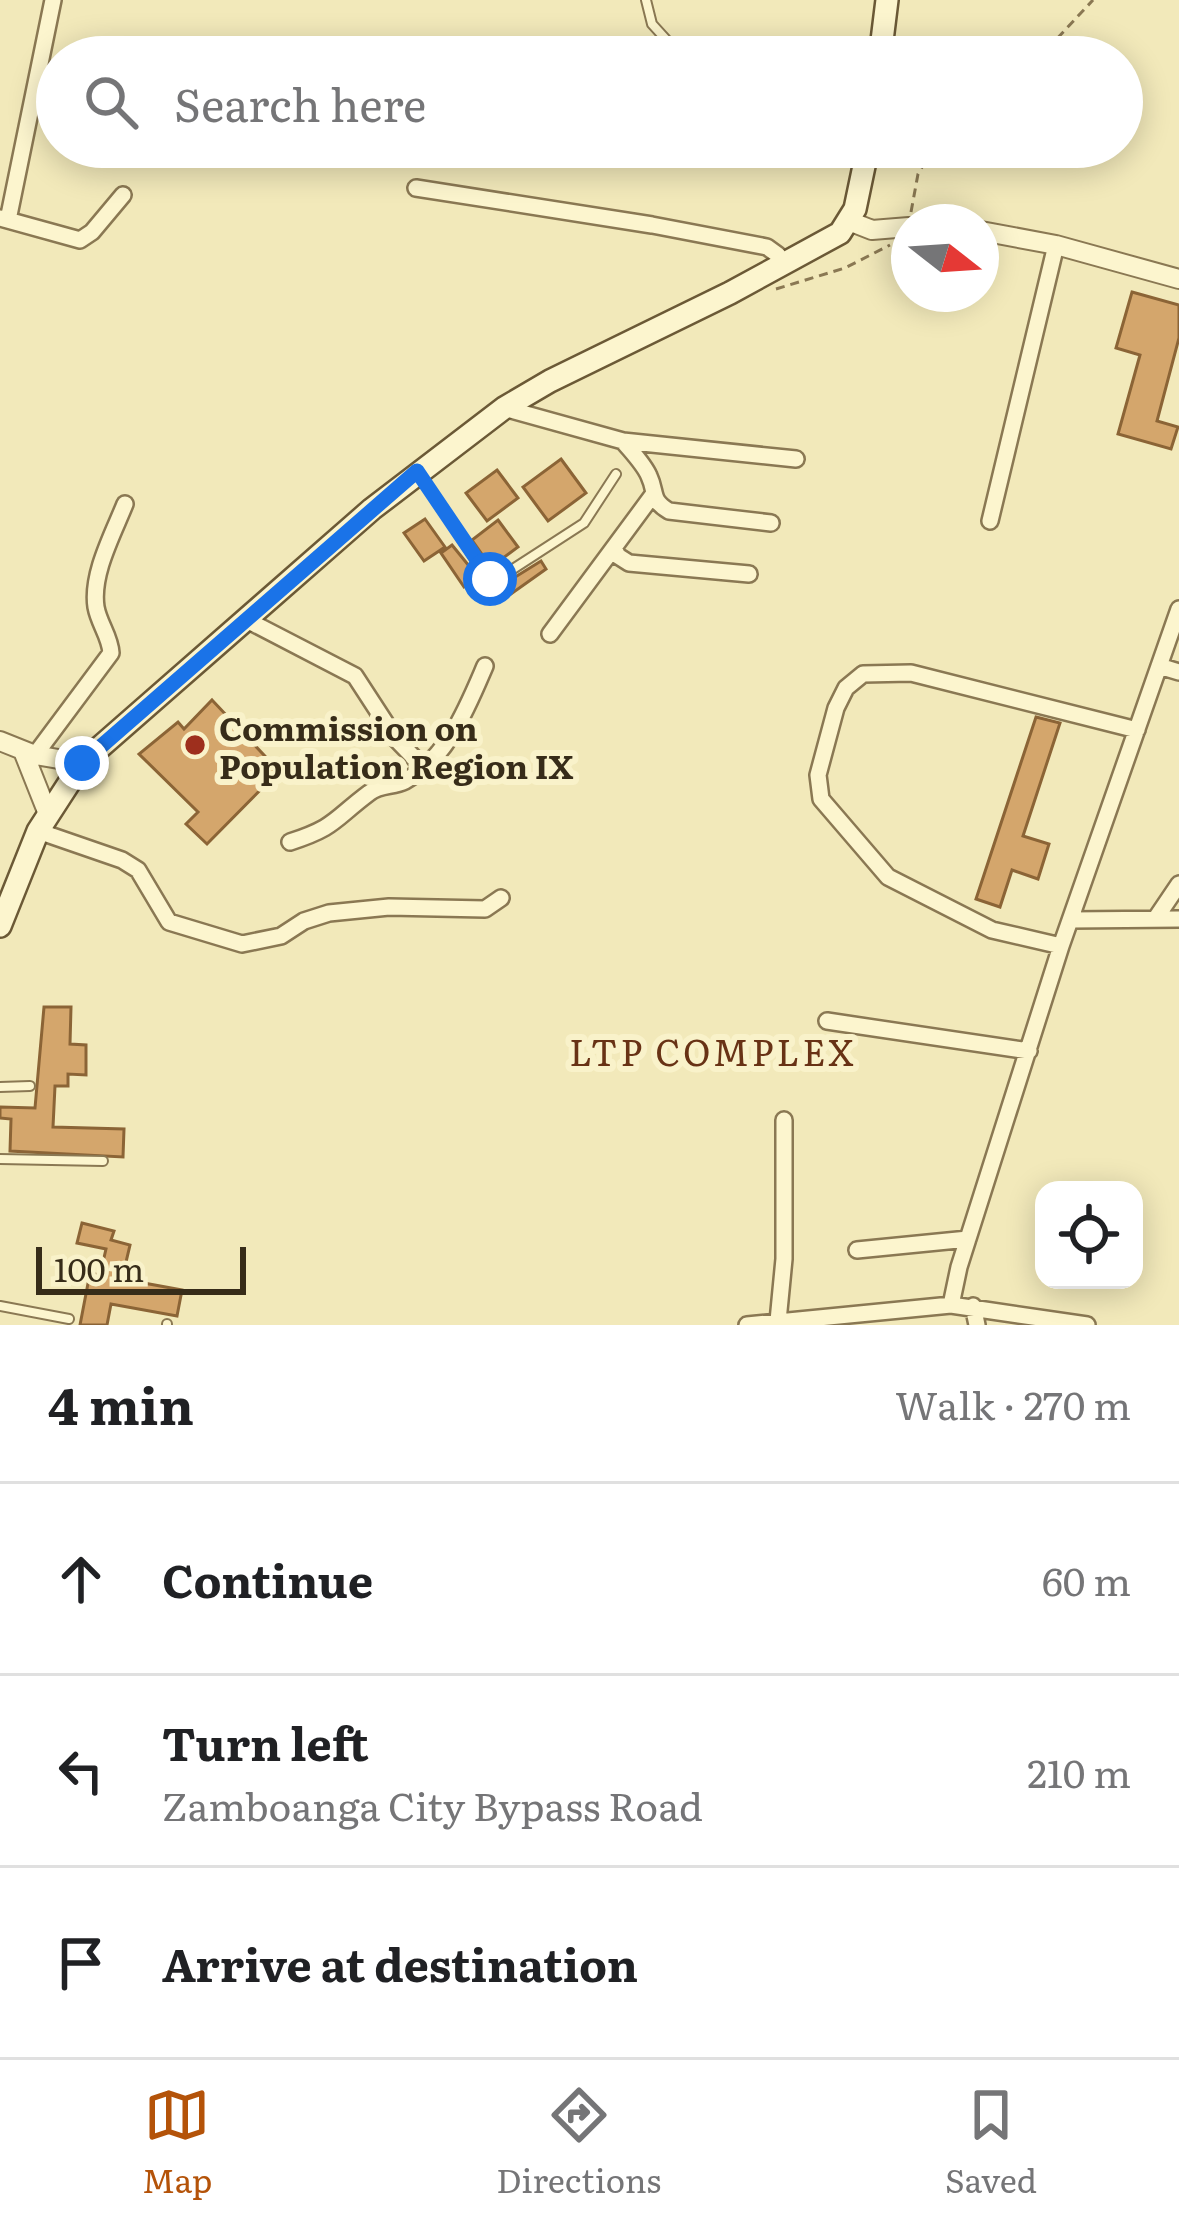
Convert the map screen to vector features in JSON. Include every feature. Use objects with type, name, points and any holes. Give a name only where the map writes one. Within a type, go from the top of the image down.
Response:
[{"type":"main road","points":[[883,36],[887,0]]},
{"type":"main road","points":[[0,925],[43,823],[82,763],[245,619],[417,471],[504,409],[550,381],[828,242],[849,221],[864,168]]},
{"type":"street","points":[[45,36],[53,0]]},
{"type":"street","points":[[36,76],[4,219],[80,240],[123,195]]},
{"type":"street","points":[[416,188],[746,243],[771,249],[782,265]]},
{"type":"street","points":[[849,221],[872,230],[891,228]]},
{"type":"street","points":[[999,234],[1056,244],[1179,279]]},
{"type":"street","points":[[990,521],[1056,244]]},
{"type":"street","points":[[504,409],[623,441],[796,459]]},
{"type":"street","points":[[550,634],[652,496],[651,478],[623,441]]},
{"type":"street","points":[[652,496],[669,511],[771,523]]},
{"type":"street","points":[[29,753],[111,653],[96,608],[97,587],[125,504]]},
{"type":"street","points":[[614,548],[629,563],[749,574]]},
{"type":"street","points":[[951,1305],[1061,946],[1179,609]]},
{"type":"street","points":[[245,619],[355,676],[396,739],[422,766]]},
{"type":"street","points":[[290,842],[327,829],[375,788],[403,782],[422,766],[454,732],[485,666]]},
{"type":"street","points":[[1159,666],[1178,671]]},
{"type":"street","points":[[1061,946],[992,930],[888,877],[869,858],[821,799],[818,775],[836,708],[846,688],[863,674],[884,671],[1137,730]]},
{"type":"street","points":[[0,741],[29,753],[82,763]]},
{"type":"street","points":[[29,753],[43,823],[138,870],[170,922],[242,944],[281,936],[329,913],[409,907],[485,909],[501,898]]},
{"type":"street","points":[[1156,919],[1179,884]]},
{"type":"street","points":[[1071,920],[1179,919]]},
{"type":"street","points":[[827,1021],[1029,1051]]},
{"type":"street","points":[[784,1120],[786,1322]]},
{"type":"street","points":[[857,1250],[968,1239]]},
{"type":"street","points":[[748,1325],[951,1305],[1087,1325]]},
{"type":"street","points":[[973,1306],[977,1325]]},
{"type":"lane","points":[[646,0],[652,24],[663,36]]},
{"type":"lane","points":[[417,471],[483,571],[496,580],[584,524],[616,474]]},
{"type":"lane","points":[[0,1087],[30,1086]]},
{"type":"lane","points":[[0,1159],[103,1160]]},
{"type":"lane","points":[[0,1306],[68,1319]]},
{"type":"path","points":[[1060,36],[1093,0]]},
{"type":"path","points":[[910,204],[922,168]]},
{"type":"path","points":[[764,290],[845,268],[891,244]]},
{"type":"building","points":[[1132,292],[1179,305],[1179,338],[1157,421],[1178,427],[1171,449],[1118,434],[1140,355],[1116,348]]},
{"type":"building","points":[[561,459],[586,493],[548,521],[523,487]]},
{"type":"building","points":[[497,470],[518,498],[487,521],[466,493]]},
{"type":"building","points":[[425,519],[445,547],[424,561],[404,533]]},
{"type":"building","points":[[498,520],[518,547],[491,567],[472,540]]},
{"type":"building","points":[[452,545],[478,577],[464,587],[441,553]]},
{"type":"building","points":[[541,561],[546,569],[511,594],[504,584]]},
{"type":"building","points":[[212,700],[279,771],[207,844],[186,824],[198,812],[139,754],[178,722],[184,729]]},
{"type":"building","points":[[1036,717],[1060,723],[1023,836],[1049,844],[1038,879],[1012,870],[1000,907],[976,899]]},
{"type":"building","points":[[44,1007],[71,1007],[70,1044],[86,1045],[86,1075],[68,1074],[68,1086],[55,1086],[53,1127],[124,1129],[123,1157],[10,1151],[11,1119],[0,1118],[0,1107],[35,1108]]},
{"type":"building","points":[[82,1223],[114,1231],[111,1240],[130,1245],[122,1279],[182,1290],[177,1316],[111,1304],[107,1325],[80,1325],[90,1273],[100,1275],[106,1249],[77,1243]]},
{"type":"place","name":"Commission on Population Region IX","points":[[195,745]]},
{"type":"district","name":"LTP COMPLEX","points":[[713,1050]]},
{"type":"route","points":[[82,763],[417,471],[490,579]]}]
